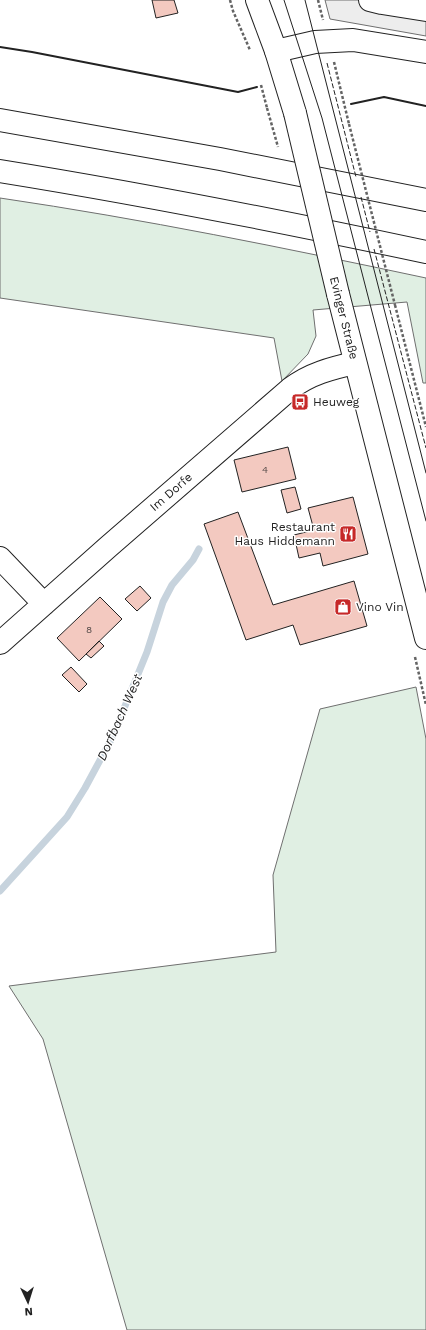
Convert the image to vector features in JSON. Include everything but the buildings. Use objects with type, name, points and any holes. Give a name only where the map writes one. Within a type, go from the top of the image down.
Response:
[{"type":"main road","name":"Evinger Straße","points":[[257,0],[276,51],[294,113],[355,364],[426,638]]},
{"type":"main road","points":[[370,0],[426,10]]},
{"type":"main road","points":[[276,51],[314,42],[353,40],[426,52]]},
{"type":"main road","points":[[0,120],[220,159],[426,200]]},
{"type":"main road","points":[[0,171],[76,183],[283,222],[426,252]]},
{"type":"main road","name":"Im Dorfe","points":[[0,644],[204,463],[290,389],[310,376],[323,371],[355,364]]},
{"type":"main road","points":[[0,558],[44,604]]},
{"type":"path","points":[[230,0],[233,11],[252,54]]},
{"type":"path","points":[[318,0],[324,23]]},
{"type":"path","points":[[332,57],[426,427]]},
{"type":"path","points":[[260,81],[267,108]]},
{"type":"green space","points":[[0,198],[107,215],[214,235],[426,278],[426,383],[423,383],[407,302],[313,310],[316,336],[308,354],[282,381],[274,338],[0,298]]},
{"type":"green space","points":[[416,687],[426,739],[426,1330],[127,1330],[43,1039],[9,986],[276,952],[273,875],[320,709]]},
{"type":"shaded area","points":[[325,0],[426,0],[426,36],[330,19]]},
{"type":"waterway","name":"Dorfbach West","points":[[0,891],[67,817],[85,788],[112,738],[147,652],[163,602],[172,585],[193,560],[199,549]]},
{"type":"tram line","points":[[284,0],[322,118],[426,521]]},
{"type":"tram line","points":[[305,0],[426,473]]},
{"type":"fence","points":[[327,63],[356,177]]},
{"type":"fence","points":[[361,197],[370,232]]},
{"type":"fence","points":[[374,249],[426,448]]},
{"type":"wall","points":[[0,47],[238,92],[257,87]]},
{"type":"wall","points":[[351,104],[384,97],[426,106]]},
{"type":"place","name":"Heuweg","points":[[300,402]]},
{"type":"place","name":"Restaurant Haus Hiddemann","points":[[348,534]]},
{"type":"place","name":"Vino Vin","points":[[343,607]]}]
